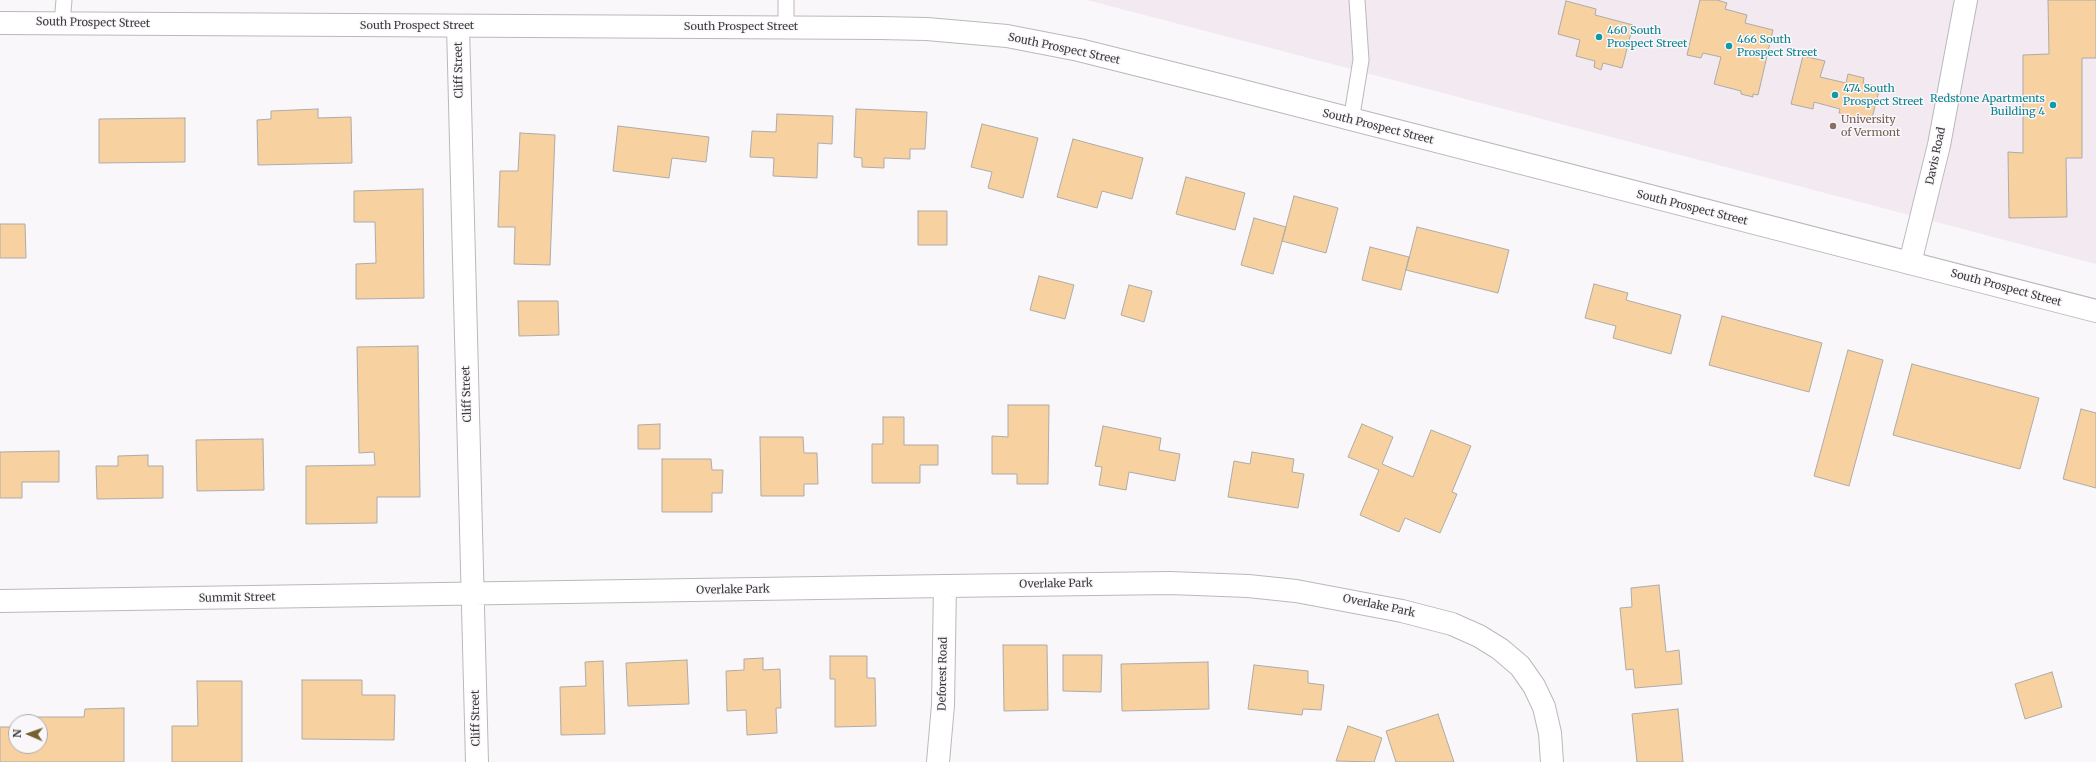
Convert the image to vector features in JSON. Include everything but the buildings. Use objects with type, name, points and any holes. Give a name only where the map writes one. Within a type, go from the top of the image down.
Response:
[{"type":"street","name":"Davis Road","points":[[1910,263],[1939,145],[1966,0]]},
{"type":"street","name":"South Prospect Street","points":[[0,22],[786,27],[926,30],[1007,36],[1079,50],[2096,311]]},
{"type":"street","name":"Cliff Street","points":[[458,26],[464,320],[477,762]]},
{"type":"street","name":"Overlake Park","points":[[473,595],[1170,583],[1248,586],[1296,591],[1359,601],[1431,617],[1452,624],[1479,636],[1500,649],[1520,666],[1534,686],[1544,707],[1550,733],[1552,762]]},
{"type":"street","name":"Deforest Road","points":[[938,762],[943,705],[945,586]]},
{"type":"street","name":"Summit Street","points":[[0,601],[473,595]]},
{"type":"lane","points":[[62,22],[64,0]]},
{"type":"lane","points":[[786,0],[786,27]]},
{"type":"lane","points":[[1351,121],[1359,80],[1361,60],[1357,0]]},
{"type":"shaded area","name":"University of Vermont","points":[[1087,0],[2096,0],[2096,264],[1917,217]]},
{"type":"place","name":"460 South Prospect Street","points":[[1599,37]]},
{"type":"place","name":"466 South Prospect Street","points":[[1729,46]]},
{"type":"place","name":"474 South Prospect Street","points":[[1835,95]]},
{"type":"place","name":"Redstone Apartments Building 4","points":[[2053,105]]},
{"type":"place","name":"University of Vermont","points":[[1833,126]]}]
